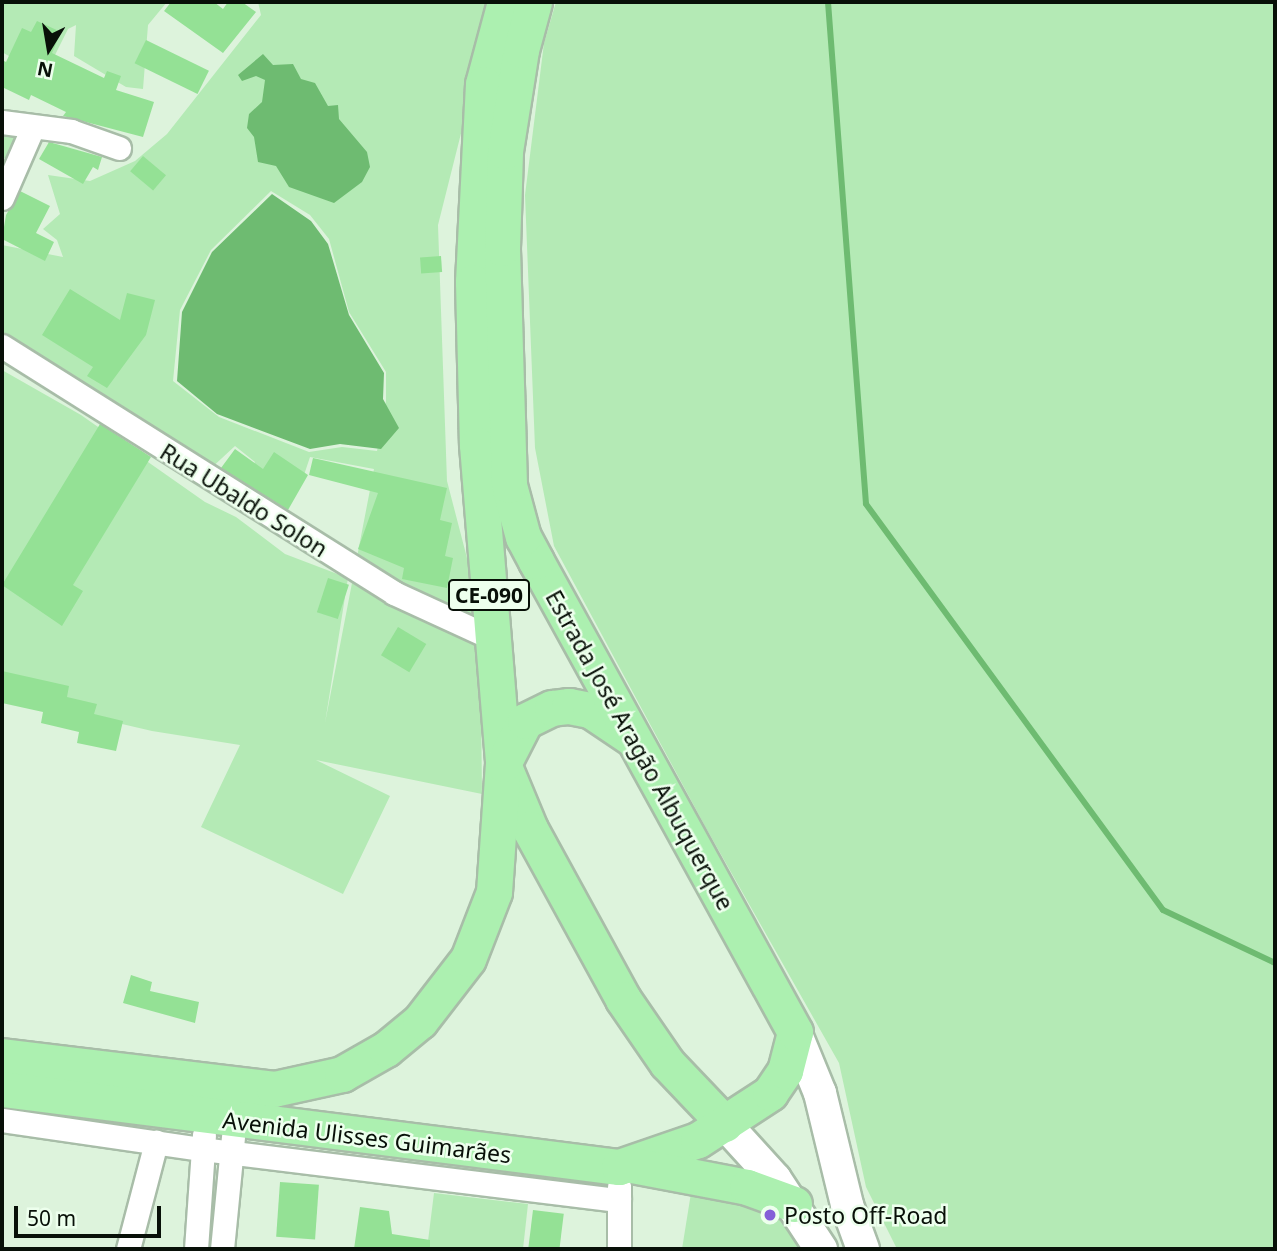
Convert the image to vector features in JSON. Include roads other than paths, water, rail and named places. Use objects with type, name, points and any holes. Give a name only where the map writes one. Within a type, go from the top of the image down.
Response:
[{"type":"main road","name":"CE-090","points":[[505,2],[483,84],[474,206],[477,445],[503,764],[530,829],[623,999],[667,1063],[726,1124],[794,1204],[821,1249]]},
{"type":"main road","name":"Estrada José Aragão Albuquerque","points":[[534,2],[518,62],[505,151],[503,344],[509,485],[523,537],[795,1032]]},
{"type":"main road","points":[[503,764],[525,721],[552,708],[590,710],[633,739]]},
{"type":"main road","name":"Avenida Ulisses Guimarães","points":[[2,1089],[88,1084],[274,1088],[342,1073],[387,1049],[420,1021],[454,978],[481,926],[494,892],[503,764]]},
{"type":"main road","name":"CE-090","points":[[795,1032],[820,1093],[847,1205],[863,1249]]},
{"type":"main road","name":"Avenida Ulisses Guimarães","points":[[2,1056],[88,1084],[218,1135],[623,1177],[726,1124],[774,1087],[785,1071],[795,1032]]},
{"type":"main road","points":[[623,1177],[747,1186],[794,1204]]},
{"type":"street","points":[[2,122],[71,131],[119,148]]},
{"type":"street","points":[[2,198],[33,127]]},
{"type":"street","name":"Rua Ubaldo Solon","points":[[2,346],[394,593],[494,639]]},
{"type":"street","points":[[2,1120],[156,1142],[218,1135]]},
{"type":"street","points":[[196,1249],[218,1135]]},
{"type":"street","points":[[218,1135],[222,1249]]},
{"type":"street","points":[[128,1249],[156,1142]]},
{"type":"street","points":[[619,1249],[623,1177]]},
{"type":"waterway","points":[[828,2],[866,504],[1163,910],[1275,963]]},
{"type":"place","name":"Posto Off-Road","points":[[770,1215]]}]
